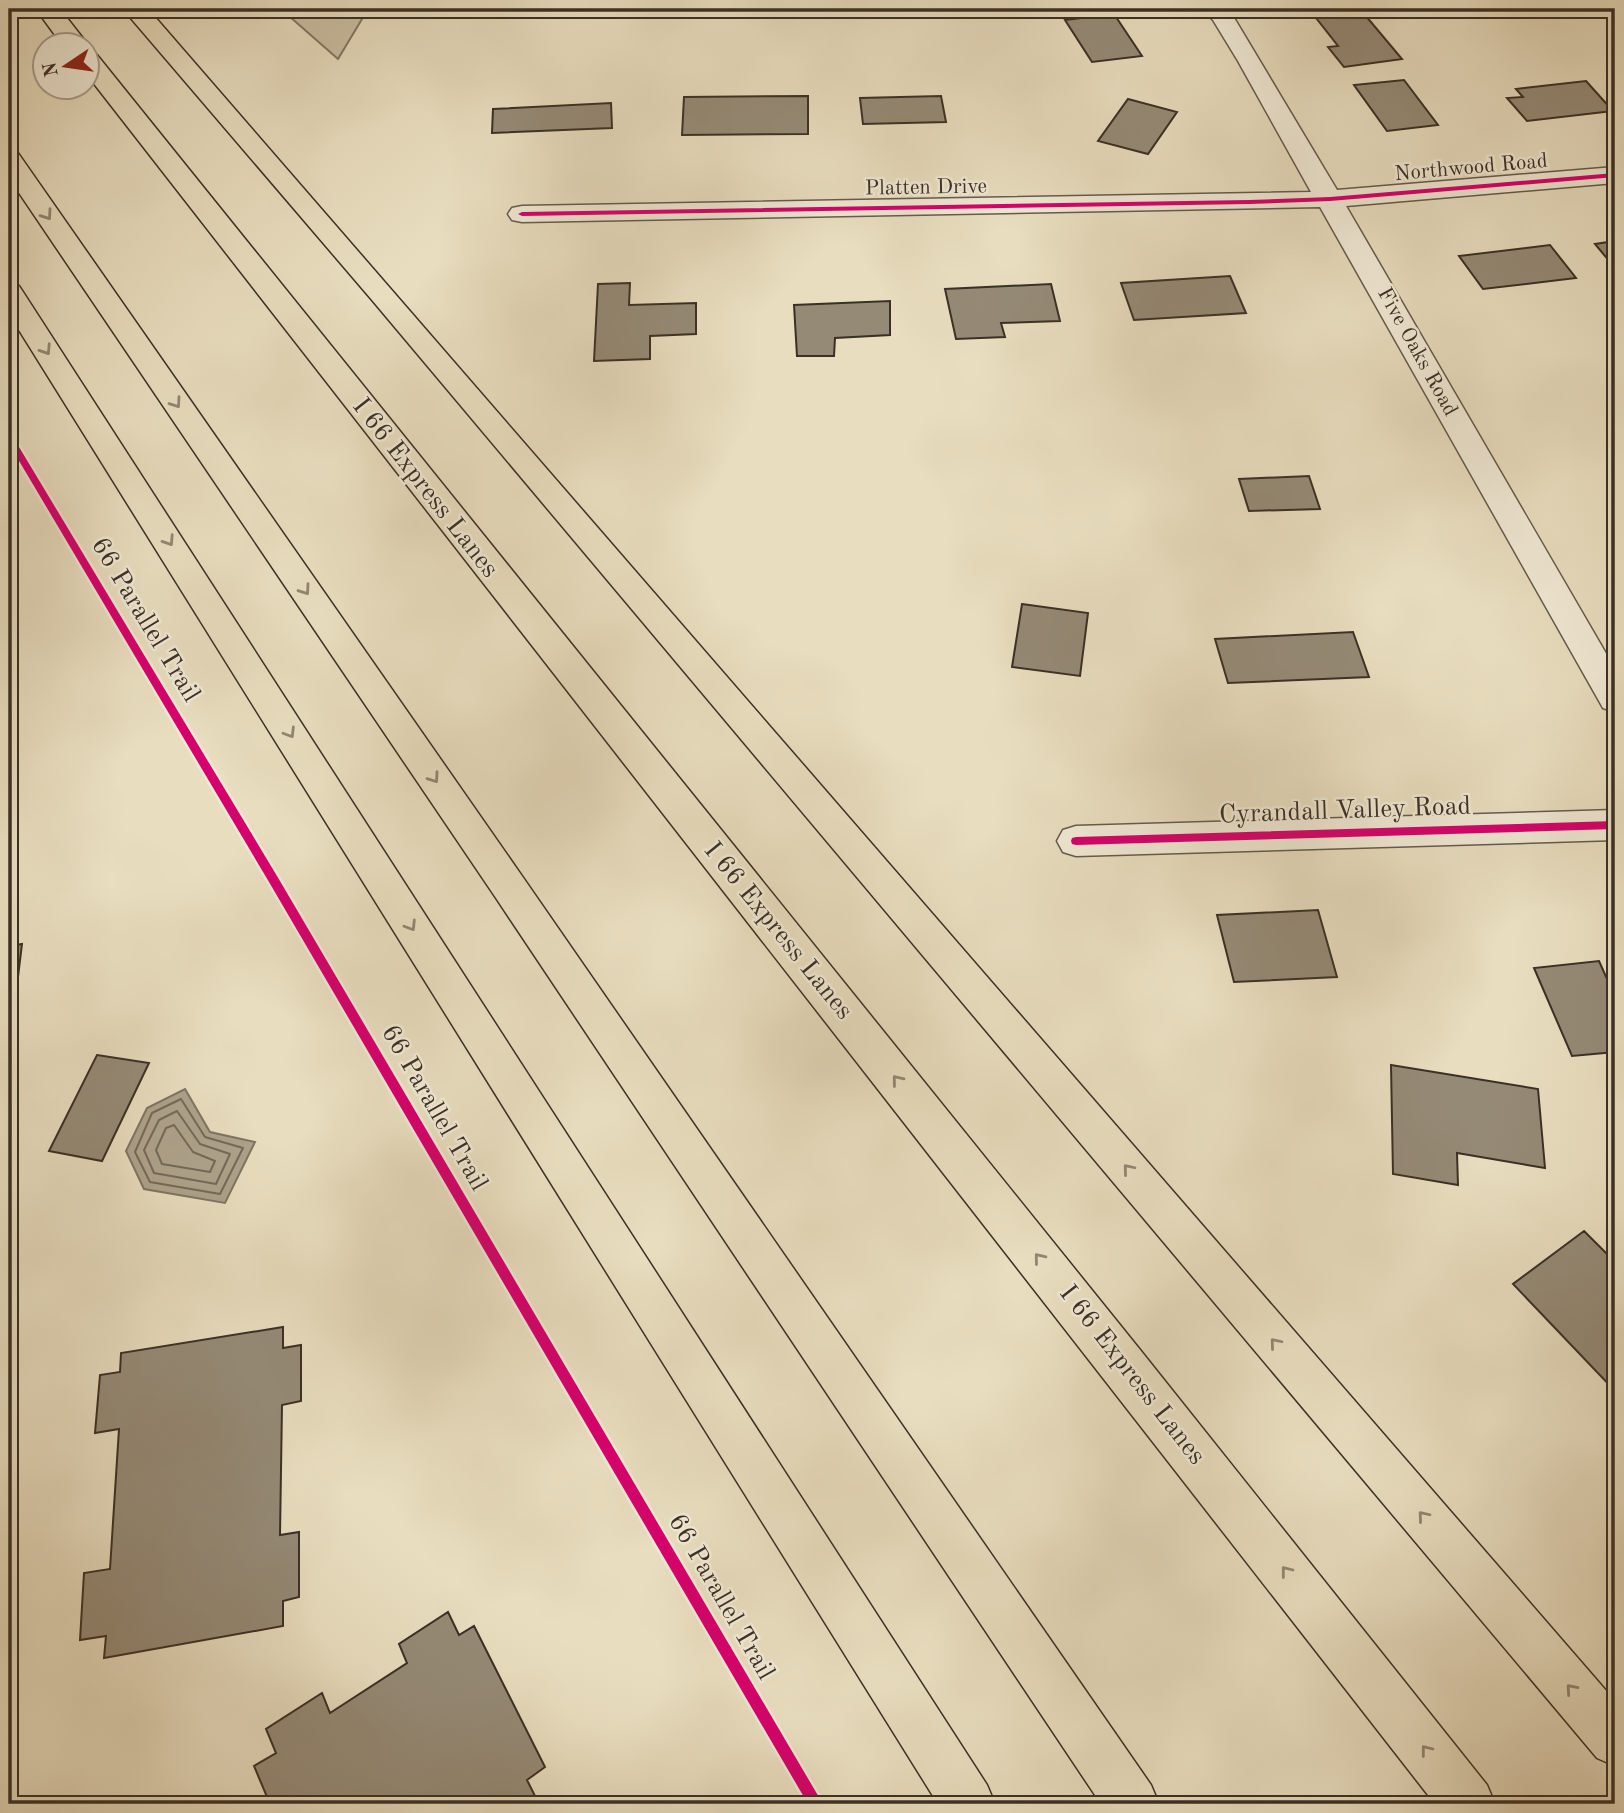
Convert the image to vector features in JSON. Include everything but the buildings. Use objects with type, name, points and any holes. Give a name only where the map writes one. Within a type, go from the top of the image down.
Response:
[{"type":"highway","points":[[48,9],[65,32]]},
{"type":"highway","points":[[135,9],[400,315],[1615,1740]]},
{"type":"highway","name":"I 66 Express Lanes","points":[[102,78],[477,554],[1174,1426],[1468,1804]]},
{"type":"highway","points":[[9,159],[517,898],[1132,1804]]},
{"type":"highway","points":[[9,292],[211,607],[642,1294],[968,1804]]},
{"type":"street","name":"Five Oaks Road","points":[[1214,9],[1222,16],[1250,61],[1331,199],[1615,699]]},
{"type":"street","name":"Northwood Road","points":[[1331,199],[1615,175]]},
{"type":"street","name":"Platten Drive","points":[[522,214],[1331,199]]},
{"type":"street","name":"Cyrandall Valley Road","points":[[1076,841],[1615,825]]},
{"type":"shaded area","points":[[281,9],[368,9],[338,59]]},
{"type":"water","points":[[185,1089],[210,1132],[255,1142],[225,1203],[144,1189],[126,1151],[147,1108]]},
{"type":"cycle path","points":[[522,214],[1249,202],[1330,199],[1615,175]]},
{"type":"cycle path","name":"66 Parallel Trail","points":[[9,437],[273,879],[816,1804]]},
{"type":"cycle path","points":[[1076,841],[1615,825]]}]
